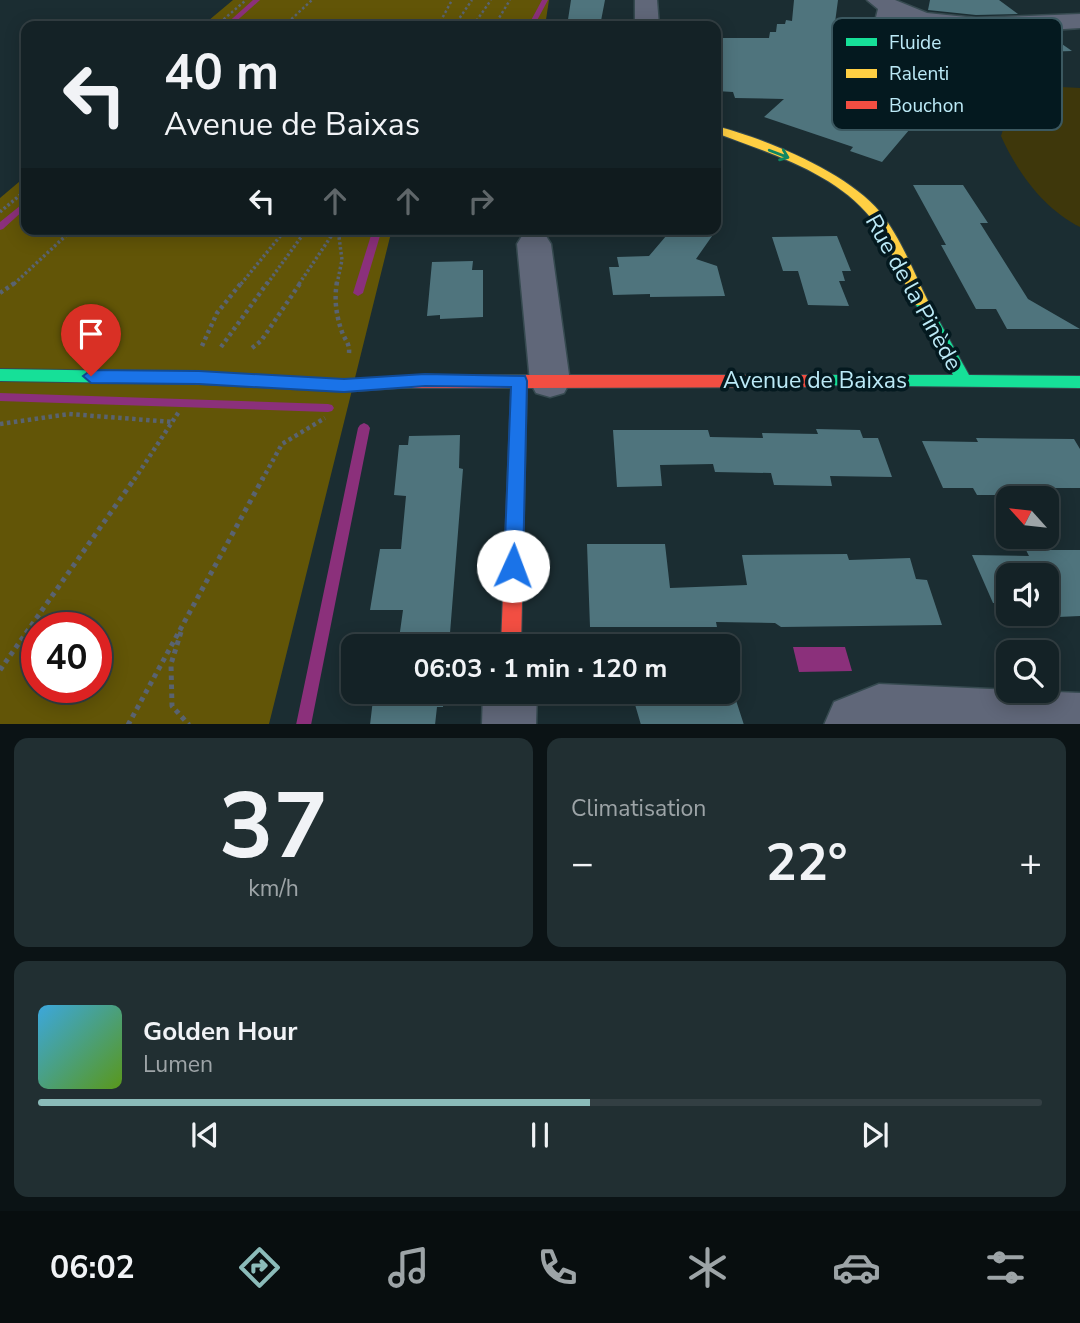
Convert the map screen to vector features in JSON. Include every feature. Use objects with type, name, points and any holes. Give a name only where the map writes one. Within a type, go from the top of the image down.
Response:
[{"type":"street","points":[[646,0],[647,21]]},
{"type":"street","points":[[884,4],[919,18]]},
{"type":"street","points":[[1062,22],[1080,21]]},
{"type":"street","name":"Rue de la Pinède","points":[[721,131],[816,169],[845,188],[875,214],[963,380]]},
{"type":"street","points":[[512,634],[534,381],[534,244]]},
{"type":"street","name":"Avenue de Baixas","points":[[0,375],[199,377],[344,386],[425,380],[1080,382]]},
{"type":"street","points":[[509,724],[510,704]]},
{"type":"street","points":[[851,724],[879,711],[1080,720]]},
{"type":"path","points":[[222,21],[246,0]]},
{"type":"path","points":[[289,21],[312,0]]},
{"type":"path","points":[[441,21],[452,0]]},
{"type":"path","points":[[457,21],[472,0]]},
{"type":"path","points":[[477,21],[491,0]]},
{"type":"path","points":[[497,21],[510,0]]},
{"type":"path","points":[[0,212],[21,194]]},
{"type":"path","points":[[0,293],[22,278],[66,235]]},
{"type":"path","points":[[211,361],[202,347],[206,328],[282,235]]},
{"type":"path","points":[[0,670],[173,422],[199,377],[303,235]]},
{"type":"path","points":[[231,379],[246,353],[261,341],[333,235]]},
{"type":"path","points":[[338,235],[342,260],[334,298],[342,332],[350,348],[344,386]]},
{"type":"path","points":[[128,724],[282,444],[336,413]]},
{"type":"path","points":[[0,424],[69,414],[173,422]]},
{"type":"path","points":[[184,622],[171,664],[172,706],[189,724]]},
{"type":"shaded area","points":[[233,0],[549,0],[546,21],[208,21]]},
{"type":"shaded area","points":[[1062,87],[1080,88],[1080,227],[1043,200],[1015,163],[1001,136],[1003,130],[1062,130]]},
{"type":"shaded area","points":[[21,180],[21,235],[391,235],[269,724],[0,724],[0,198]]},
{"type":"shaded area","points":[[793,647],[845,647],[852,671],[799,672]]},
{"type":"building","points":[[571,0],[605,0],[601,21],[568,21]]},
{"type":"building","points":[[794,0],[838,0],[836,18],[832,18],[832,130],[909,130],[882,162],[850,151],[853,147],[764,117],[784,99],[735,98],[733,92],[721,91],[721,38],[769,38],[770,32],[776,32],[777,24],[785,24],[786,20],[792,21]]},
{"type":"building","points":[[930,0],[999,0],[1018,14],[976,15],[928,10]]},
{"type":"building","points":[[1062,44],[1072,51],[1062,51]]},
{"type":"building","points":[[913,185],[963,185],[988,223],[980,223],[1028,299],[1080,329],[1007,329],[996,309],[976,309],[941,245],[946,245]]},
{"type":"building","points":[[667,235],[713,235],[696,259],[717,266],[725,296],[613,295],[609,267],[619,267],[617,257],[649,256]]},
{"type":"building","points":[[837,236],[851,271],[842,271],[845,281],[839,281],[849,306],[808,305],[798,271],[783,271],[772,237]]},
{"type":"building","points":[[473,261],[472,270],[483,270],[483,317],[440,319],[440,315],[427,316],[432,262]]},
{"type":"building","points":[[816,429],[860,430],[863,438],[878,438],[892,477],[830,476],[832,486],[774,485],[771,473],[715,472],[713,464],[660,465],[662,486],[617,487],[613,430],[708,430],[710,437],[763,438],[762,433],[818,434]]},
{"type":"building","points":[[460,435],[459,468],[463,469],[450,634],[400,634],[403,610],[370,610],[380,549],[401,549],[406,496],[394,495],[399,445],[408,445],[409,436]]},
{"type":"building","points":[[976,438],[1074,439],[1080,449],[1080,488],[996,486],[996,495],[977,495],[973,488],[943,488],[922,441],[978,442]]},
{"type":"building","points":[[587,544],[665,544],[670,588],[747,585],[742,555],[847,554],[849,560],[910,558],[916,579],[927,580],[942,625],[781,627],[775,623],[716,622],[717,627],[590,627]]},
{"type":"building","points":[[1026,550],[1080,550],[1080,616],[1059,617],[1059,563],[996,563],[996,603],[993,603],[972,555],[1029,556]]},
{"type":"building","points":[[372,704],[443,704],[443,707],[437,707],[435,724],[370,724]]},
{"type":"building","points":[[635,704],[737,704],[744,724],[641,724]]},
{"type":"waterway","points":[[233,21],[257,0]]},
{"type":"waterway","points":[[534,21],[545,0]]},
{"type":"waterway","points":[[0,227],[21,208]]},
{"type":"waterway","points":[[358,293],[376,235]]},
{"type":"waterway","points":[[0,397],[328,408]]},
{"type":"waterway","points":[[303,724],[364,428]]},
{"type":"traffic: fast","points":[[921,301],[963,380]]},
{"type":"traffic: fast","points":[[0,375],[199,378],[343,386],[401,382]]},
{"type":"traffic: fast","points":[[806,381],[1080,382]]},
{"type":"traffic: slow","points":[[721,131],[802,163],[824,174],[861,200],[888,235],[921,301]]},
{"type":"traffic: jam","points":[[511,634],[519,381]]},
{"type":"traffic: jam","points":[[401,382],[806,381]]},
{"type":"route","points":[[91,376],[199,377],[344,386],[425,380],[519,381],[513,566]]}]
